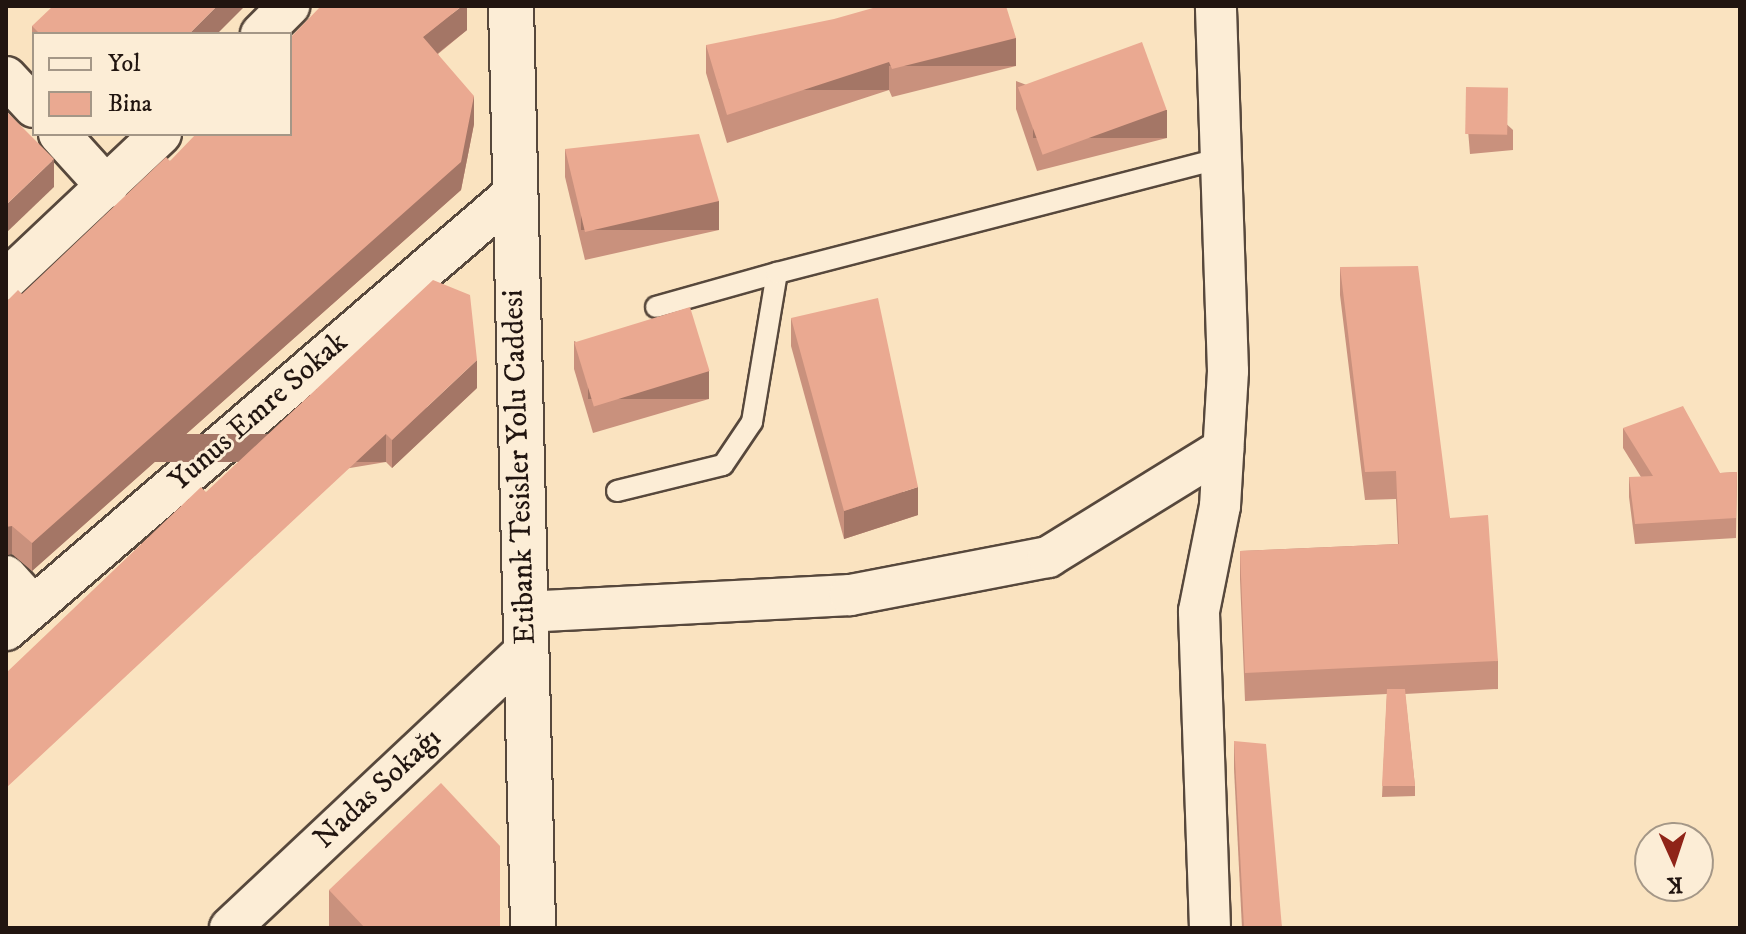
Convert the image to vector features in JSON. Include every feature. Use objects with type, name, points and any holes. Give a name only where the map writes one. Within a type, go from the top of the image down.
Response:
[{"type":"street","points":[[263,32],[289,6]]},
{"type":"street","name":"Etibank Tesisler Yolu Caddesi","points":[[511,6],[511,196],[533,928]]},
{"type":"street","points":[[1210,928],[1199,611],[1220,506],[1228,371],[1216,6]]},
{"type":"street","points":[[6,77],[32,105]]},
{"type":"street","points":[[61,136],[107,187]]},
{"type":"street","points":[[6,280],[159,136]]},
{"type":"street","name":"Yunus Emre Sokak","points":[[20,618],[511,196]]},
{"type":"street","points":[[525,631],[850,595],[1048,557],[1223,449]]},
{"type":"street","points":[[6,576],[20,618]]},
{"type":"street","name":"Nadas Sokağı","points":[[230,928],[525,631]]},
{"type":"lane","points":[[656,307],[1221,158]]},
{"type":"lane","points":[[617,491],[723,465],[752,422],[777,273]]},
{"type":"building","points":[[53,6],[217,6],[191,32],[38,32],[32,26]]},
{"type":"building","points":[[321,6],[462,6],[423,37],[474,96],[461,162],[32,543],[12,526],[6,527],[6,302],[18,290],[22,294],[166,157],[170,161],[194,136],[292,136],[292,36]]},
{"type":"building","points":[[880,6],[1006,6],[1016,38],[892,69],[889,62],[727,115],[706,45],[834,19]]},
{"type":"building","points":[[1142,42],[1167,110],[1043,155],[1018,87]]},
{"type":"building","points":[[1466,87],[1508,88],[1507,135],[1465,134]]},
{"type":"building","points":[[6,111],[54,159],[6,205]]},
{"type":"building","points":[[699,134],[719,201],[585,232],[565,149]]},
{"type":"building","points":[[1418,266],[1450,518],[1488,515],[1498,661],[1245,673],[1240,551],[1399,544],[1396,471],[1365,472],[1340,267]]},
{"type":"building","points":[[433,280],[470,295],[477,360],[392,440],[386,434],[6,788],[6,673],[201,487],[206,492]]},
{"type":"building","points":[[878,298],[918,487],[844,511],[791,318]]},
{"type":"building","points":[[690,307],[710,371],[594,406],[574,342]]},
{"type":"building","points":[[1683,406],[1720,473],[1737,472],[1736,518],[1635,524],[1629,477],[1653,476],[1623,428]]},
{"type":"building","points":[[1387,689],[1405,689],[1415,786],[1382,786]]},
{"type":"building","points":[[1234,741],[1266,744],[1282,928],[1244,928]]},
{"type":"building","points":[[441,783],[500,846],[500,928],[365,928],[329,890]]}]
